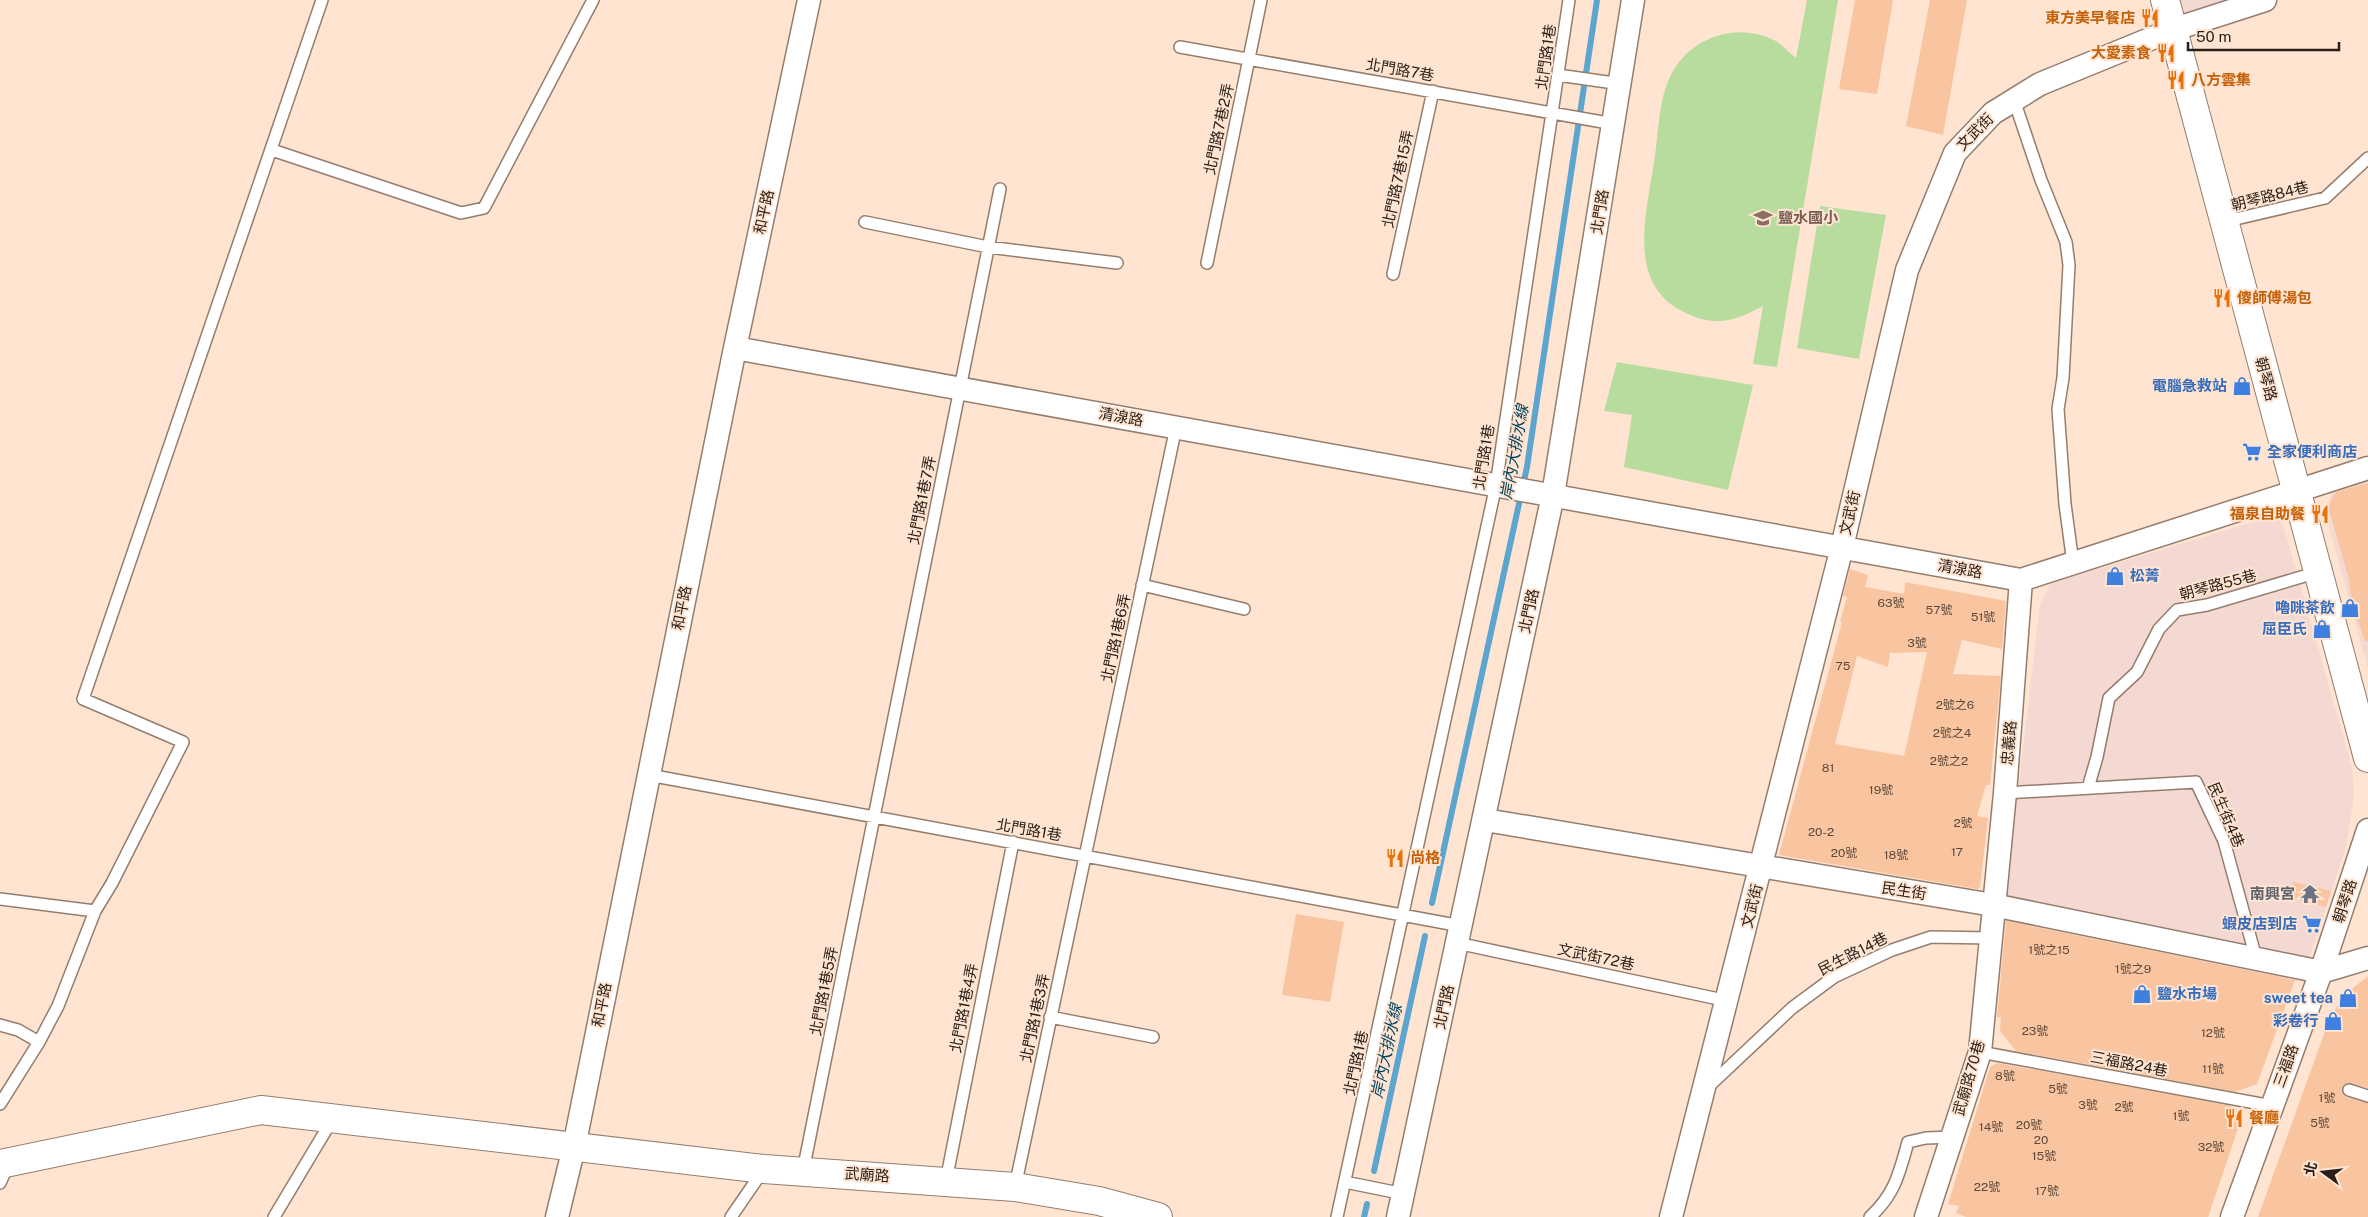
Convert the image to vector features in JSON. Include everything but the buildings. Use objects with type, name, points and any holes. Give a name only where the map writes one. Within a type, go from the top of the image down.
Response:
[{"type":"street","name":"和平路","points":[[558,1217],[574,1147],[735,348],[808,0]]},
{"type":"street","name":"北門路","points":[[1398,1217],[1485,820],[1614,124],[1633,0]]},
{"type":"street","name":"朝琴路","points":[[2165,0],[2368,758]]},
{"type":"street","name":"文武街","points":[[1671,1217],[1762,868],[1842,548],[1874,403],[1910,261],[1955,153],[1993,113],[2040,84],[2172,30],[2265,0]]},
{"type":"street","name":"清湶路","points":[[735,348],[2021,580],[2368,468]]},
{"type":"street","name":"忠義路","points":[[1993,905],[2005,793],[2021,580]]},
{"type":"street","name":"民生街","points":[[1485,820],[1762,868],[1993,905],[2321,972]]},
{"type":"street","name":"朝琴路","points":[[2321,972],[2368,830]]},
{"type":"street","name":"武廟路70巷","points":[[1926,1217],[1980,1052],[1993,905]]},
{"type":"street","points":[[2321,972],[2368,958]]},
{"type":"street","name":"三福路","points":[[2232,1217],[2321,972]]},
{"type":"street","name":"武廟路","points":[[3,1170],[261,1110],[332,1120],[764,1169],[1015,1186],[1098,1201],[1158,1217]]},
{"type":"lane","points":[[0,1104],[39,1042],[58,1006],[95,911],[112,883],[183,742],[83,699],[322,0]]},
{"type":"lane","points":[[272,150],[461,213],[484,208],[593,0]]},
{"type":"lane","name":"北門路7巷2弄","points":[[1207,263],[1261,0]]},
{"type":"lane","name":"北門路1巷","points":[[1337,1217],[1403,914],[1501,485],[1569,0]]},
{"type":"lane","name":"北門路7巷","points":[[1180,47],[1614,124]]},
{"type":"lane","points":[[1558,75],[1621,84]]},
{"type":"lane","name":"北門路7巷15弄","points":[[1393,274],[1433,91]]},
{"type":"lane","points":[[2014,100],[2041,180],[2066,242],[2069,265],[2063,378],[2058,409],[2065,504],[2073,563]]},
{"type":"lane","name":"朝琴路84巷","points":[[2223,222],[2325,198],[2368,158]]},
{"type":"lane","name":"北門路1巷7弄","points":[[874,817],[1000,189]]},
{"type":"lane","points":[[865,222],[988,247],[1117,263]]},
{"type":"lane","name":"北門路1巷6弄","points":[[1085,856],[1176,427]]},
{"type":"lane","name":"朝琴路55巷","points":[[2088,788],[2097,757],[2109,698],[2137,672],[2159,629],[2177,610],[2206,605],[2318,571]]},
{"type":"lane","points":[[1142,585],[1244,609]]},
{"type":"lane","name":"北門路1巷","points":[[649,775],[1403,914],[1459,935]]},
{"type":"lane","name":"民生街4巷","points":[[2005,793],[2196,782],[2224,842],[2256,958]]},
{"type":"lane","name":"北門路1巷5弄","points":[[802,1171],[874,817]]},
{"type":"lane","name":"北門路1巷4弄","points":[[946,1180],[1013,842]]},
{"type":"lane","name":"北門路1巷3弄","points":[[1015,1186],[1085,856]]},
{"type":"lane","points":[[0,899],[95,911]]},
{"type":"lane","name":"文武街72巷","points":[[1459,935],[1728,1001]]},
{"type":"lane","name":"民生路14巷","points":[[1704,1089],[1792,1008],[1834,977],[1892,950],[1931,937],[1991,938]]},
{"type":"lane","points":[[1050,1017],[1153,1037]]},
{"type":"lane","points":[[0,1025],[18,1030],[39,1042]]},
{"type":"lane","name":"三福路24巷","points":[[1980,1052],[2272,1106]]},
{"type":"lane","points":[[2349,1090],[2368,1096]]},
{"type":"lane","points":[[274,1217],[332,1120]]},
{"type":"lane","points":[[1870,1217],[1886,1202],[1900,1170],[1908,1142],[1926,1138],[1952,1137]]},
{"type":"lane","points":[[731,1217],[764,1169]]},
{"type":"lane","points":[[1345,1182],[1404,1194]]},
{"type":"shaded area","points":[[2165,0],[2242,0],[2172,30]]},
{"type":"shaded area","points":[[2368,481],[2368,668],[2324,509],[2333,491]]},
{"type":"shaded area","points":[[2280,514],[2352,767],[2354,796],[2346,846],[2308,963],[2005,901],[2040,604],[2051,583]]},
{"type":"green space","points":[[1807,0],[1838,0],[1777,367],[1753,364],[1763,306],[1735,319],[1718,321],[1688,314],[1668,302],[1655,286],[1647,268],[1644,248],[1645,227],[1661,105],[1673,71],[1695,47],[1708,39],[1740,32],[1772,39],[1796,58]]},
{"type":"green space","points":[[1820,206],[1886,215],[1859,359],[1797,348]]},
{"type":"green space","points":[[1617,362],[1753,385],[1728,490],[1624,467],[1632,415],[1604,411]]},
{"type":"waterway","name":"岸內大排水線","points":[[1432,903],[1527,467],[1597,0]]},
{"type":"waterway","name":"岸內大排水線","points":[[1374,1171],[1425,936]]},
{"type":"waterway","name":"岸內大排水線","points":[[1364,1217],[1367,1204]]},
{"type":"place","name":"東方美早餐店","points":[[2150,18]]},
{"type":"place","name":"大愛素食","points":[[2166,53]]},
{"type":"place","name":"八方雲集","points":[[2176,80]]},
{"type":"place","name":"鹽水國小","points":[[1763,218]]},
{"type":"place","name":"傻師傅湯包","points":[[2222,298]]},
{"type":"place","name":"電腦急救站","points":[[2242,386]]},
{"type":"place","name":"全家便利商店","points":[[2252,452]]},
{"type":"place","name":"福泉自助餐","points":[[2320,514]]},
{"type":"place","name":"松菁","points":[[2115,576]]},
{"type":"place","name":"嚕咪茶飲","points":[[2350,608]]},
{"type":"place","name":"屈臣氏","points":[[2322,629]]},
{"type":"place","name":"尚格","points":[[1395,858]]},
{"type":"place","name":"南興宮","points":[[2310,894]]},
{"type":"place","name":"蝦皮店到店","points":[[2312,924]]},
{"type":"place","name":"鹽水市場","points":[[2142,994]]},
{"type":"place","name":"sweet tea","points":[[2348,998]]},
{"type":"place","name":"彩卷行","points":[[2333,1021]]},
{"type":"place","name":"餐廳","points":[[2234,1118]]}]
